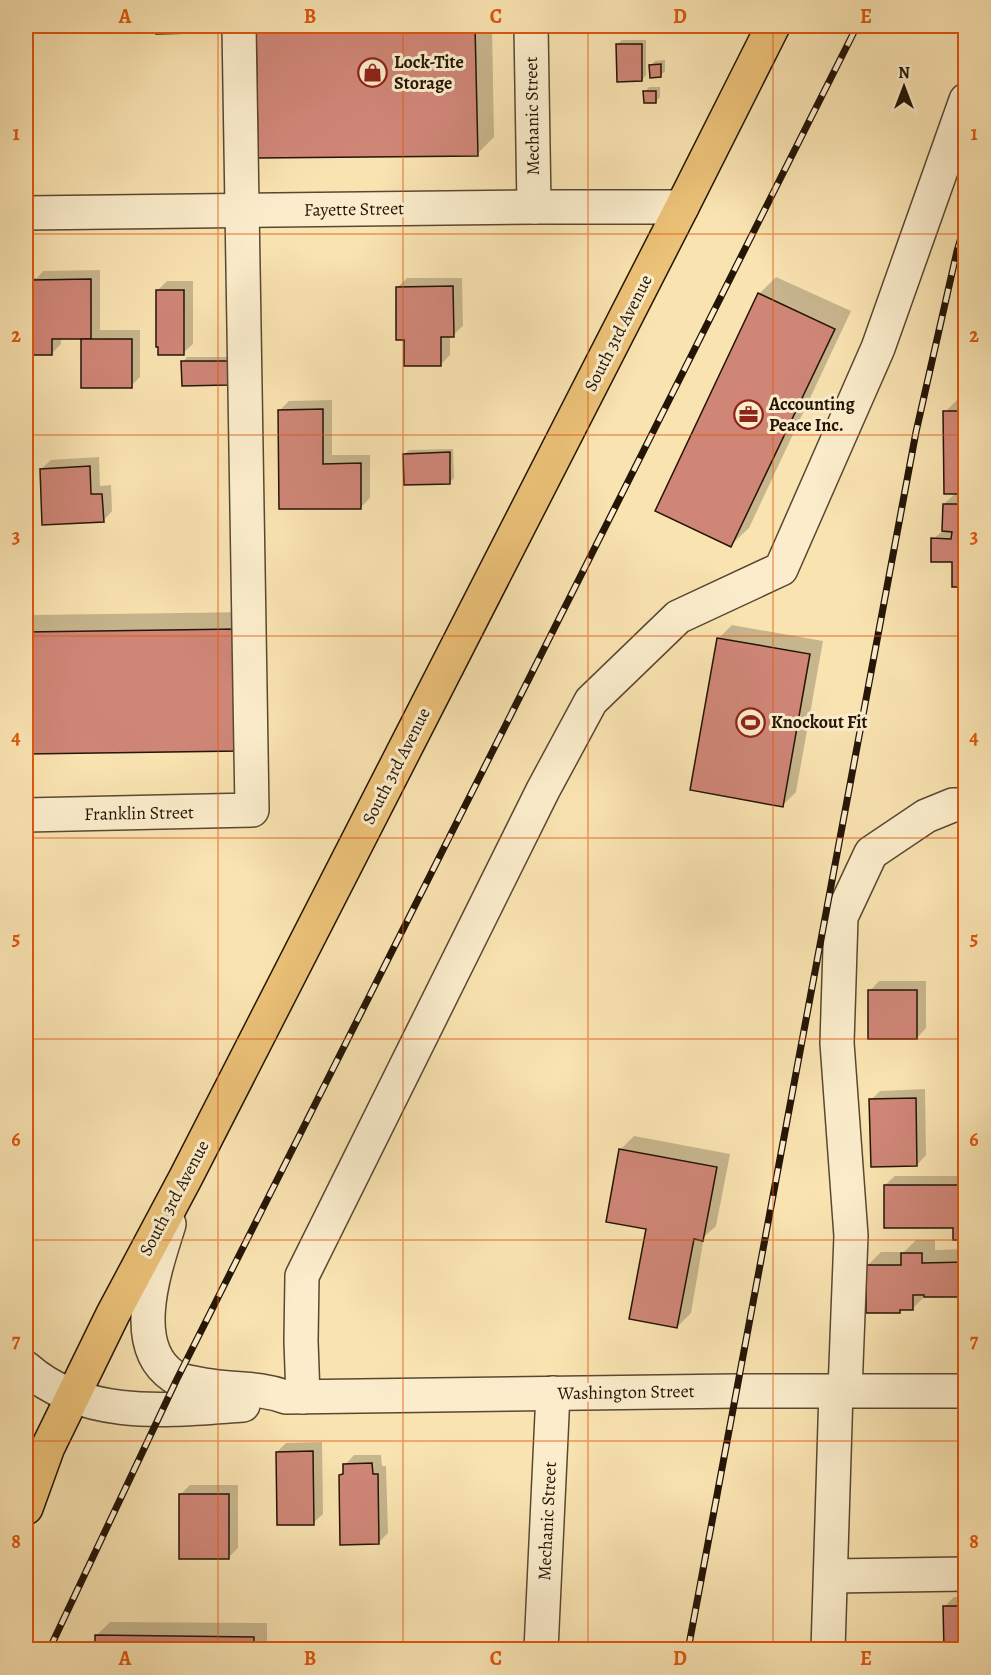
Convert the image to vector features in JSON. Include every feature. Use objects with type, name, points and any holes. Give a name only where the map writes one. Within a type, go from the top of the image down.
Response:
[{"type":"main road","name":"South 3rd Avenue","points":[[26,1508],[48,1447],[113,1314],[180,1188],[773,26]]},
{"type":"street","points":[[240,26],[243,211]]},
{"type":"street","name":"Mechanic Street","points":[[531,26],[534,207]]},
{"type":"street","points":[[295,1397],[301,1341],[302,1276],[543,790],[591,701],[678,617],[781,569],[878,348],[966,100]]},
{"type":"street","name":"Fayette Street","points":[[26,213],[682,207]]},
{"type":"street","name":"Franklin Street","points":[[26,815],[252,810],[243,211]]},
{"type":"street","points":[[828,1650],[851,1236],[837,1043],[841,917],[871,853],[926,816],[959,805]]},
{"type":"street","name":"Washington Street","points":[[180,1188],[156,1269],[148,1307],[151,1344],[161,1365],[177,1379],[205,1385],[267,1390],[295,1397],[966,1391]]},
{"type":"street","name":"Washington Street","points":[[26,1368],[47,1384],[73,1397],[123,1408],[145,1410],[274,1403],[295,1397]]},
{"type":"street","name":"Mechanic Street","points":[[541,1650],[553,1393]]},
{"type":"street","points":[[831,1576],[966,1574]]},
{"type":"building","points":[[156,26],[229,26],[229,32],[156,34]]},
{"type":"building","points":[[256,26],[475,26],[478,156],[258,158]]},
{"type":"building","points":[[616,44],[642,44],[642,81],[617,82]]},
{"type":"building","points":[[661,64],[661,77],[650,78],[649,65]]},
{"type":"building","points":[[643,91],[656,91],[656,103],[644,103]]},
{"type":"building","points":[[91,279],[91,339],[52,339],[52,355],[26,355],[26,286],[32,286],[32,280]]},
{"type":"building","points":[[453,286],[454,337],[441,337],[441,366],[404,366],[404,340],[396,340],[396,287]]},
{"type":"building","points":[[156,290],[184,290],[184,355],[158,355]]},
{"type":"building","points":[[758,293],[835,329],[731,547],[655,511]]},
{"type":"building","points":[[81,339],[132,339],[132,388],[81,388]]},
{"type":"building","points":[[181,361],[228,361],[228,385],[182,386]]},
{"type":"building","points":[[323,409],[323,464],[361,463],[361,509],[279,509],[278,410]]},
{"type":"building","points":[[943,411],[966,411],[966,494],[944,494]]},
{"type":"building","points":[[450,452],[450,484],[404,485],[403,454]]},
{"type":"building","points":[[90,466],[91,494],[102,494],[104,522],[42,525],[40,469]]},
{"type":"building","points":[[943,504],[966,504],[966,587],[952,587],[952,562],[931,562],[931,538],[951,539],[952,532],[942,531]]},
{"type":"building","points":[[238,629],[240,751],[26,754],[26,632]]},
{"type":"building","points":[[717,638],[810,654],[783,807],[690,790]]},
{"type":"building","points":[[966,872],[966,967],[962,967],[959,873]]},
{"type":"building","points":[[868,990],[917,990],[917,1039],[868,1039]]},
{"type":"building","points":[[916,1098],[917,1166],[871,1167],[869,1099]]},
{"type":"building","points":[[960,1116],[966,1116],[966,1175],[958,1175]]},
{"type":"building","points":[[619,1149],[717,1167],[703,1241],[694,1239],[677,1328],[629,1319],[646,1229],[606,1222]]},
{"type":"building","points":[[884,1185],[958,1185],[958,1196],[966,1196],[966,1240],[953,1240],[953,1228],[884,1228]]},
{"type":"building","points":[[901,1253],[922,1253],[922,1263],[966,1262],[966,1297],[913,1295],[913,1310],[900,1310],[900,1313],[866,1313],[866,1265],[901,1265]]},
{"type":"building","points":[[313,1451],[314,1525],[277,1525],[276,1452]]},
{"type":"building","points":[[372,1463],[373,1474],[378,1474],[379,1544],[340,1545],[339,1475],[343,1474],[343,1464]]},
{"type":"building","points":[[179,1494],[229,1494],[229,1559],[179,1559]]},
{"type":"building","points":[[943,1606],[966,1606],[966,1650],[944,1650]]},
{"type":"building","points":[[95,1635],[254,1637],[254,1650],[95,1650]]},
{"type":"railway","points":[[49,1650],[177,1379],[857,26]]},
{"type":"railway","points":[[688,1650],[916,432],[957,251],[966,221]]},
{"type":"place","name":"Lock-Tite Storage","points":[[373,72]]},
{"type":"place","name":"Accounting Peace Inc.","points":[[748,414]]},
{"type":"place","name":"Knockout Fit","points":[[750,722]]}]
